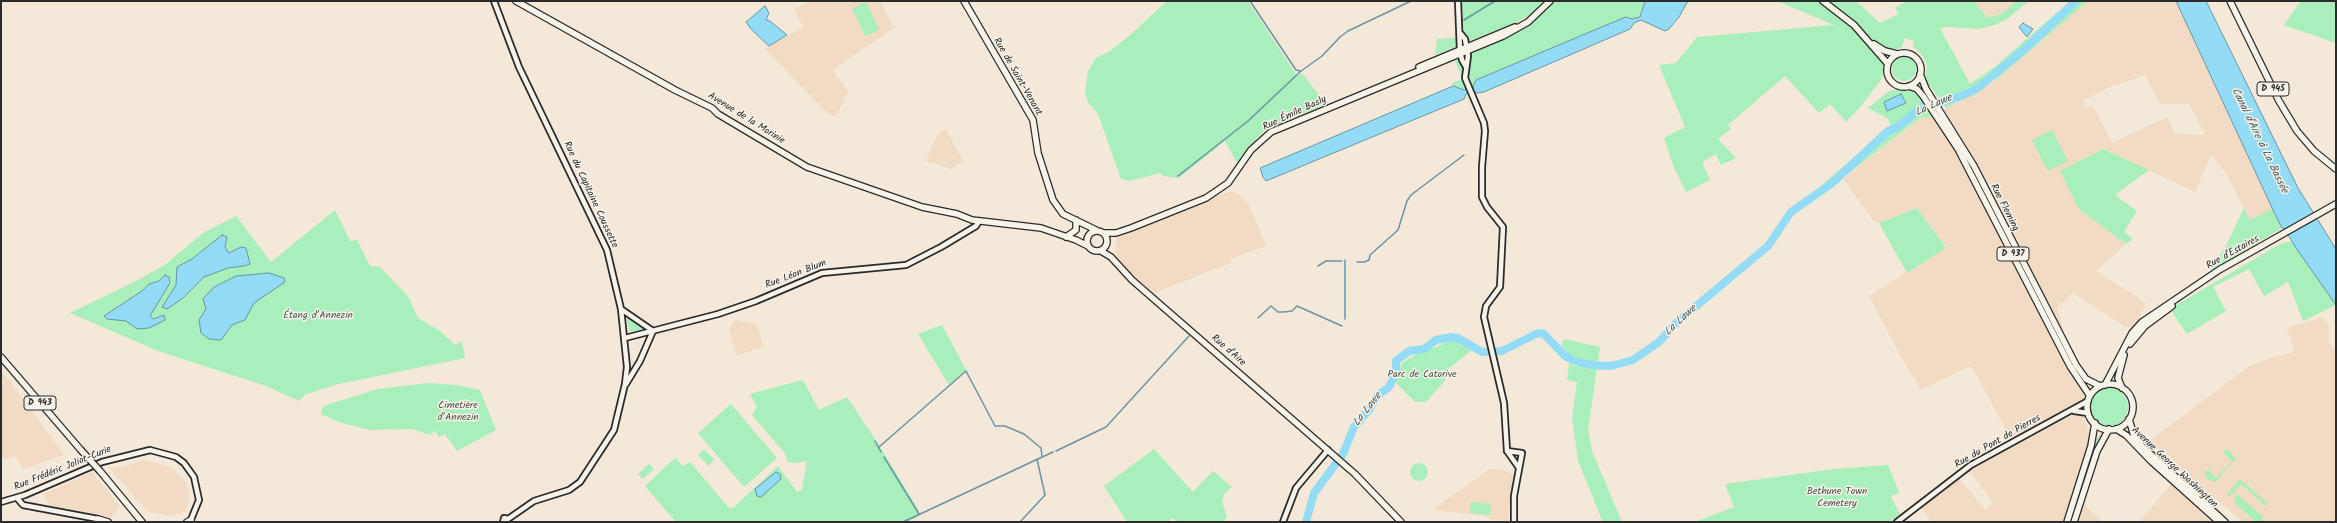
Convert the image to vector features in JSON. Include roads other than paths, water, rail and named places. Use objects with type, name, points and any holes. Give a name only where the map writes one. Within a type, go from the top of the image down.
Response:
[{"type":"main road","name":"Avenue de la Morinie","points":[[516,1],[673,89],[712,108],[718,114],[798,162],[922,207],[957,214],[979,221]]},
{"type":"main road","name":"Rue de Saint-Venant","points":[[964,1],[1033,120],[1040,161],[1053,200],[1063,214],[1096,230]]},
{"type":"main road","name":"Rue Émile Basly","points":[[1104,233],[1116,233],[1206,198],[1218,191],[1233,177],[1255,145],[1272,132],[1463,50],[1507,34],[1528,22],[1550,1]]},
{"type":"main road","points":[[1823,1],[1844,16],[1867,39],[1888,64]]},
{"type":"main road","name":"D 945","points":[[2230,1],[2286,114],[2297,131],[2314,151],[2335,169]]},
{"type":"main road","name":"Rue Émile Basly","points":[[1389,82],[1447,59],[1496,33],[1528,22]]},
{"type":"main road","points":[[1867,39],[1885,51],[1897,54],[1906,53],[1915,57],[1920,66],[1920,74],[1916,81],[1909,86],[1901,86],[1892,82],[1887,72],[1888,64],[1897,54]]},
{"type":"main road","name":"Rue Fleming","points":[[1920,74],[1930,102]]},
{"type":"main road","name":"Rue Fleming","points":[[1909,86],[1916,89],[1930,102],[1974,166],[2076,365],[2086,380],[2102,385]]},
{"type":"main road","name":"Rue Fleming","points":[[1937,111],[2070,366],[2089,399]]},
{"type":"main road","points":[[2321,216],[2336,204]]},
{"type":"main road","points":[[2122,388],[2102,385],[2089,399],[2088,413],[2095,424],[2109,429],[2116,428],[2129,419],[2132,409],[2132,401],[2122,388],[2118,378],[2119,368],[2124,354],[2134,337],[2168,308],[2220,274],[2288,234],[2335,210]]},
{"type":"main road","points":[[979,221],[1041,228],[1076,240],[1088,246],[1093,251],[1101,251],[1107,243],[1104,233],[1096,230],[1088,236],[1076,240]]},
{"type":"main road","name":"Rue de Saint-Venant","points":[[1078,221],[1088,236]]},
{"type":"main road","points":[[1066,237],[1076,230],[1078,221]]},
{"type":"main road","name":"Rue Émile Basly","points":[[1107,243],[1116,233]]},
{"type":"main road","name":"Rue d'Estaires","points":[[2102,385],[2132,332],[2142,322],[2219,270],[2288,234]]},
{"type":"main road","points":[[1088,236],[1088,246]]},
{"type":"main road","name":"Rue d'Aire","points":[[1107,243],[1111,257]]},
{"type":"main road","name":"Rue d'Aire","points":[[1101,251],[1111,257],[1132,280],[1340,460],[1372,490],[1401,522]]},
{"type":"main road","name":"D 943","points":[[1,357],[100,471],[142,522]]},
{"type":"main road","name":"Avenue George Washington","points":[[2129,419],[2134,436],[2142,446],[2225,522]]},
{"type":"main road","points":[[2067,522],[2090,446],[2095,424]]},
{"type":"main road","name":"Avenue George Washington","points":[[2116,428],[2126,435],[2151,461],[2219,522]]},
{"type":"main road","points":[[2074,522],[2097,450],[2109,429]]},
{"type":"main road","points":[[123,498],[148,522]]},
{"type":"main road","points":[[98,518],[108,522]]},
{"type":"street","name":"Rue du Capitaine Coussette","points":[[494,1],[504,32],[522,75],[601,236],[623,318],[626,384],[614,430],[580,482],[569,490],[534,501],[508,521],[504,518],[503,522]]},
{"type":"street","points":[[1458,1],[1460,33],[1464,39],[1463,50],[1466,67],[1465,78],[1485,131],[1482,167],[1482,197],[1487,207],[1503,227],[1500,287],[1484,312],[1504,403],[1507,451],[1519,468]]},
{"type":"street","points":[[969,230],[972,220]]},
{"type":"street","name":"Rue Léon Blum","points":[[625,338],[718,314],[756,301],[822,273],[906,265],[931,254],[969,230],[979,221]]},
{"type":"street","points":[[621,309],[653,331],[640,361],[626,384]]},
{"type":"street","points":[[623,318],[628,314]]},
{"type":"street","name":"Rue du Pont de Pierres","points":[[1896,522],[1971,466],[2073,411],[2089,399]]},
{"type":"street","points":[[2073,411],[2088,413]]},
{"type":"street","points":[[1283,522],[1296,488],[1328,450]]},
{"type":"street","name":"Rue Frédéric Joliot-Curie","points":[[2,502],[25,495],[102,462],[143,451],[156,451],[176,457],[184,463],[194,477],[199,500],[189,521]]},
{"type":"street","points":[[1507,451],[1522,456],[1514,496],[1514,522]]},
{"type":"street","points":[[25,495],[27,501],[32,506]]},
{"type":"street","points":[[17,498],[23,504]]},
{"type":"street","points":[[2,502],[23,504],[98,518]]},
{"type":"water","points":[[1645,1],[1688,1],[1679,17],[1669,29],[1665,31],[1641,20],[1634,23],[1630,29],[1484,92],[1477,93],[1473,91],[1466,94],[1464,99],[1266,181],[1263,177],[1260,168],[1453,86],[1464,90],[1473,87],[1476,80],[1592,31],[1626,17],[1632,19],[1640,17]]},
{"type":"water","name":"Canal d'Aire à La Bassée","points":[[2176,1],[2206,1],[2298,188],[2336,249],[2336,305],[2296,248],[2284,228],[2282,228]]},
{"type":"water","points":[[765,6],[769,13],[766,20],[770,21],[787,35],[769,46],[751,29],[746,22]]},
{"type":"water","points":[[2023,23],[2033,29],[2027,37],[2019,27]]},
{"type":"water","points":[[1901,94],[1906,103],[1887,111],[1884,102]]},
{"type":"water","points":[[222,235],[227,237],[225,247],[229,253],[241,247],[246,248],[250,264],[228,268],[204,277],[183,298],[167,309],[162,307],[176,285],[177,267],[192,259]]},
{"type":"water","points":[[269,273],[284,278],[285,282],[254,303],[245,320],[232,325],[221,340],[209,339],[201,333],[199,320],[206,309],[203,299],[214,287],[236,276]]},
{"type":"water","points":[[165,275],[169,277],[170,283],[150,316],[153,319],[164,315],[165,320],[149,328],[137,329],[126,321],[107,319],[104,316],[142,291],[149,284],[159,281]]},
{"type":"water","points":[[776,472],[780,474],[781,479],[761,497],[757,496],[755,489]]},
{"type":"waterway","points":[[1250,1],[1296,70],[1301,71]]},
{"type":"waterway","points":[[1178,176],[1248,121],[1301,71],[1322,56],[1340,37],[1348,31],[1411,1]]},
{"type":"waterway","points":[[1464,20],[1495,1]]},
{"type":"waterway","name":"La Lawe","points":[[1306,522],[1314,493],[1343,454],[1354,427],[1369,410],[1377,396],[1389,387],[1396,373],[1396,361],[1409,351],[1424,349],[1436,340],[1451,337],[1458,338],[1482,352],[1502,351],[1538,333],[1544,334],[1564,355],[1572,360],[1590,365],[1611,366],[1633,360],[1659,342],[1676,323],[1768,246],[1791,212],[1831,184],[1888,131],[1899,126],[1918,110],[1964,95],[1978,88],[2027,47],[2076,1]]},
{"type":"waterway","points":[[1357,262],[1369,260],[1370,255],[1398,230],[1407,201],[1411,195],[1464,155]]},
{"type":"waterway","points":[[1345,260],[1345,319]]},
{"type":"waterway","points":[[1318,266],[1326,261],[1342,261]]},
{"type":"waterway","points":[[1258,318],[1271,306],[1278,312],[1292,311],[1297,306],[1342,326]]},
{"type":"waterway","points":[[1056,451],[1106,427],[1189,336]]},
{"type":"waterway","points":[[879,447],[966,371],[995,426],[1005,426],[1024,434],[1041,448],[1042,457]]},
{"type":"waterway","points":[[875,441],[881,452]]},
{"type":"waterway","points":[[903,522],[1053,452]]},
{"type":"waterway","points":[[884,457],[919,514]]},
{"type":"waterway","points":[[1020,522],[1045,495],[1037,459]]},
{"type":"park label","name":"Étang d’Annezin","points":[[318,316]]},
{"type":"park label","name":"Parc de Catorive","points":[[1422,375]]},
{"type":"park label","name":"Cimetière d’Annezin","points":[[458,412]]},
{"type":"park label","name":"Bethune Town Cemetery","points":[[1837,498]]}]
